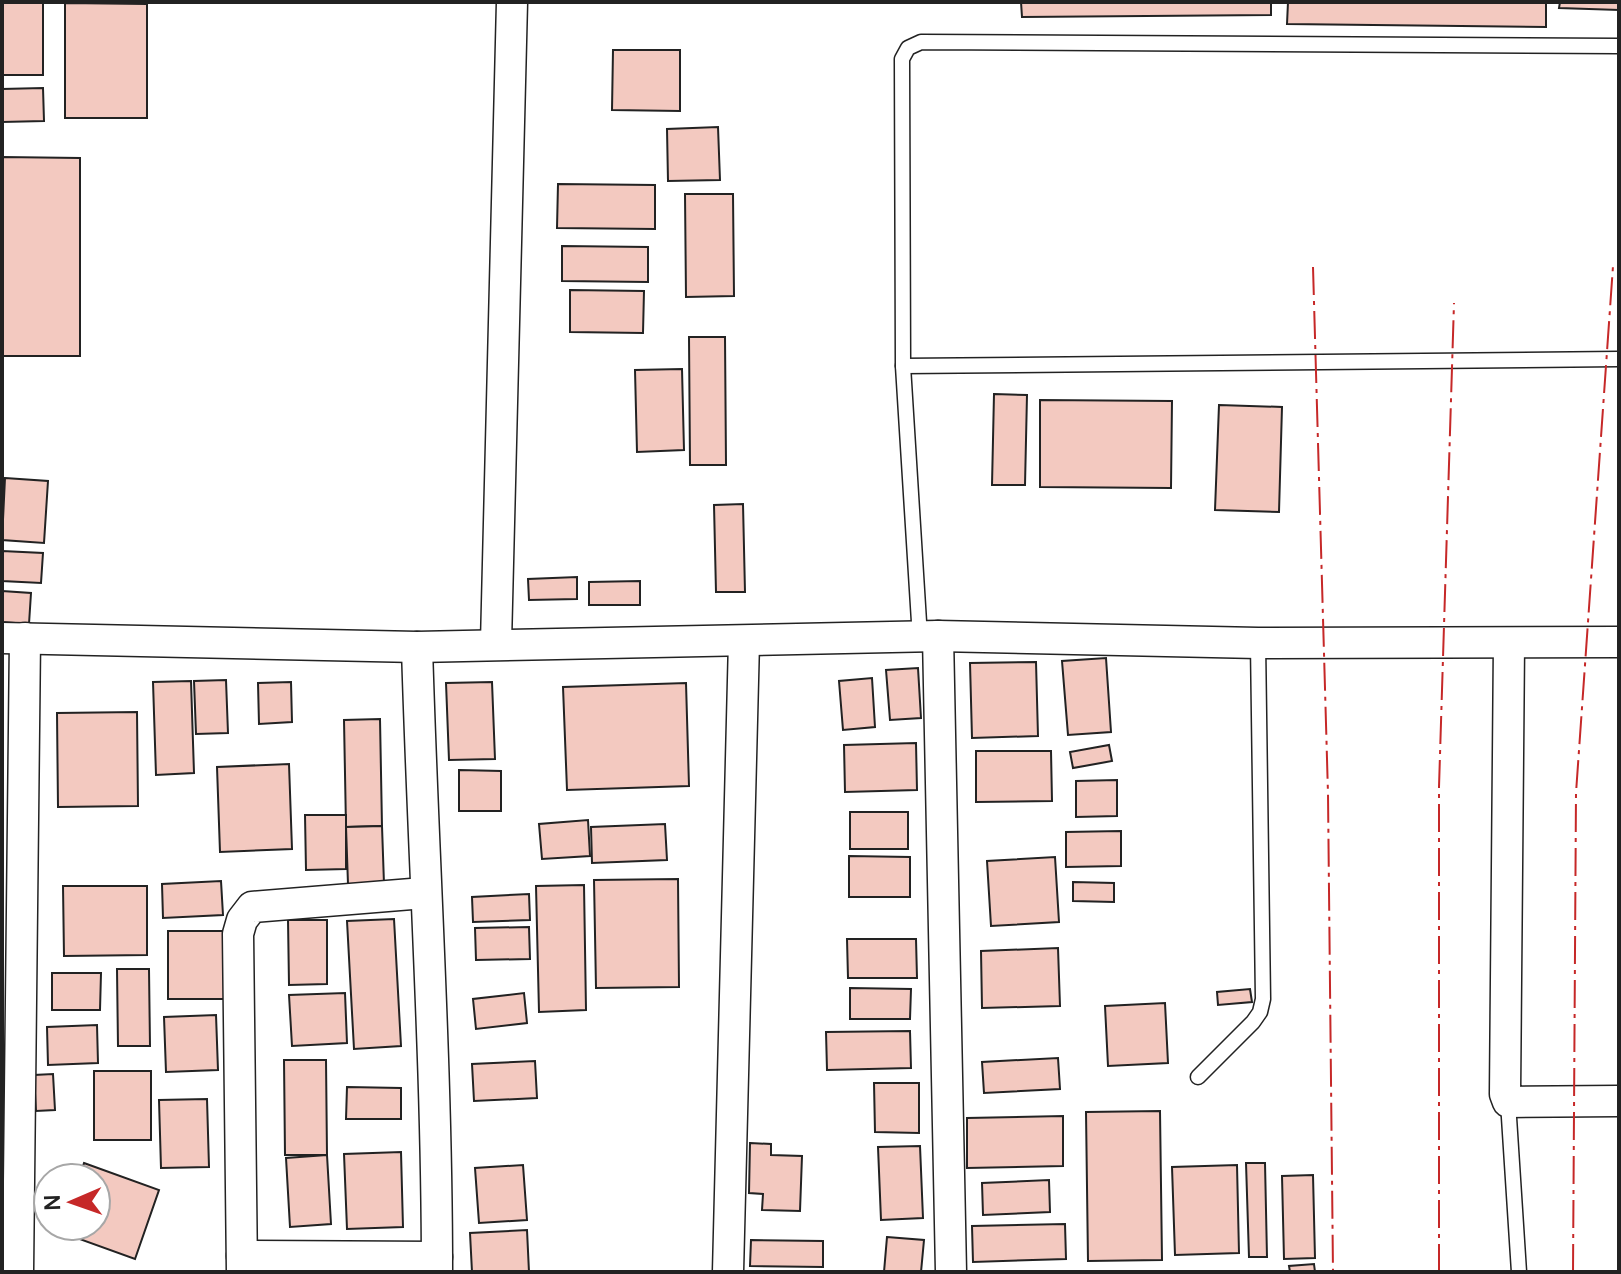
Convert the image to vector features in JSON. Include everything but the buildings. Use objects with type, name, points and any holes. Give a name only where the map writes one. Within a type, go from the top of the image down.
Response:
[{"type":"street","points":[[496,643],[512,2]]},
{"type":"street","points":[[929,637],[951,1272]]},
{"type":"street","points":[[12,1267],[13,638],[417,647],[496,643],[929,637],[1258,643],[1619,642]]},
{"type":"street","points":[[728,1272],[744,641]]},
{"type":"street","points":[[1509,643],[1504,1083],[1508,1102],[1619,1101]]},
{"type":"street","points":[[417,647],[424,893],[432,972],[437,1264],[242,1264],[238,934],[242,920],[252,907],[424,893]]},
{"type":"lane","points":[[929,637],[903,366],[902,59],[908,48],[921,42],[1619,46]]},
{"type":"lane","points":[[903,366],[1619,359]]},
{"type":"lane","points":[[1198,1077],[1253,1022],[1260,1012],[1263,999],[1258,643]]},
{"type":"lane","points":[[1508,1102],[1519,1272]]},
{"type":"power","points":[[1573,1272],[1576,793],[1613,266]]},
{"type":"power","points":[[1313,267],[1328,794],[1333,1272]]},
{"type":"power","points":[[1439,1272],[1439,787],[1454,303]]}]
